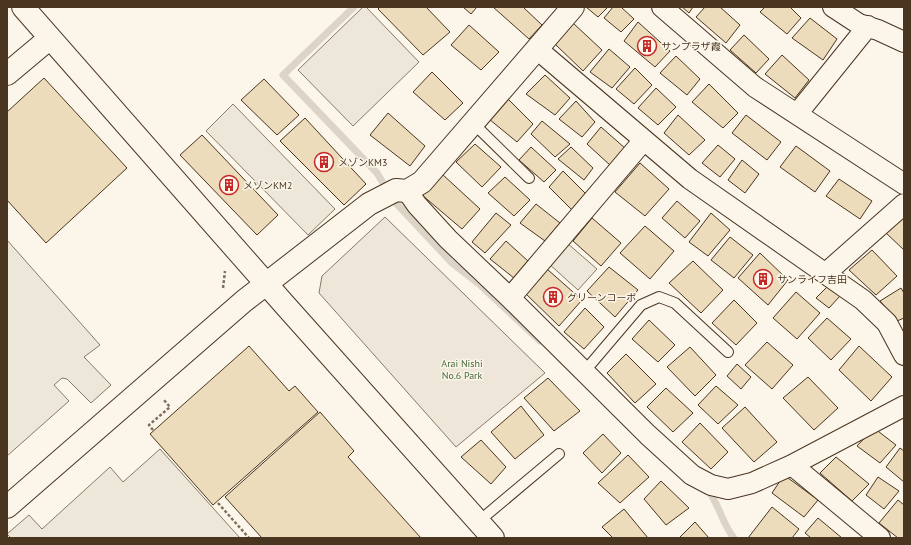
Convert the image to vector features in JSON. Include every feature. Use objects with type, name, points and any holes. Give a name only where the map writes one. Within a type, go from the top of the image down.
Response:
[{"type":"street","points":[[23,7],[266,284],[493,538]]},
{"type":"street","points":[[662,7],[755,87],[904,184]]},
{"type":"street","points":[[833,7],[859,24],[868,26],[904,42]]},
{"type":"street","points":[[7,507],[244,301],[369,204],[422,182],[571,8]]},
{"type":"street","points":[[797,114],[868,26]]},
{"type":"street","points":[[7,74],[50,38]]},
{"type":"street","points":[[537,49],[690,180],[863,300],[887,323],[904,355]]},
{"type":"street","points":[[510,298],[644,140]]},
{"type":"street","points":[[395,193],[417,206],[448,239],[510,298],[648,435],[692,475],[711,485],[728,489],[752,483],[901,411]]},
{"type":"street","points":[[826,274],[904,204]]},
{"type":"street","points":[[792,465],[873,536]]},
{"type":"lane","points":[[473,123],[529,178]]},
{"type":"lane","points":[[584,372],[641,305],[659,298],[675,303],[728,352]]},
{"type":"lane","points":[[478,522],[559,454]]},
{"type":"path","points":[[223,294],[225,270]]},
{"type":"path","points":[[153,430],[149,425],[170,407],[160,396]]},
{"type":"path","points":[[218,503],[250,538]]},
{"type":"green space","name":"Arai Nishi No.6 Park","points":[[385,217],[545,373],[456,447],[319,293],[322,276]]},
{"type":"shaded area","points":[[363,7],[366,7],[419,62],[353,126],[298,70]]},
{"type":"shaded area","points":[[233,104],[335,209],[308,235],[206,131]]},
{"type":"shaded area","points":[[7,240],[100,345],[84,357],[111,385],[91,403],[67,379],[62,378],[54,385],[69,401],[7,456]]},
{"type":"shaded area","points":[[567,243],[597,269],[578,290],[548,263]]},
{"type":"shaded area","points":[[160,449],[240,538],[11,538],[7,534],[29,515],[42,529],[110,467],[123,482]]},
{"type":"building","points":[[380,7],[426,7],[450,32],[423,55],[378,9]]},
{"type":"building","points":[[463,7],[477,7],[471,14]]},
{"type":"building","points":[[493,7],[523,7],[542,25],[529,39]]},
{"type":"building","points":[[586,7],[608,7],[598,17]]},
{"type":"building","points":[[613,7],[621,7],[634,19],[621,32],[604,18]]},
{"type":"building","points":[[682,7],[693,7],[689,13]]},
{"type":"building","points":[[705,7],[720,7],[740,25],[726,43],[696,17]]},
{"type":"building","points":[[765,7],[790,7],[801,18],[787,34],[760,12]]},
{"type":"building","points":[[810,18],[837,39],[823,60],[792,38]]},
{"type":"building","name":"サンプラザ霞","points":[[638,22],[670,51],[655,67],[624,41]]},
{"type":"building","points":[[573,23],[602,50],[583,71],[555,44]]},
{"type":"building","points":[[469,25],[499,52],[481,70],[451,45]]},
{"type":"building","points":[[744,35],[769,59],[756,73],[730,50]]},
{"type":"building","points":[[609,49],[630,67],[612,88],[590,72]]},
{"type":"building","points":[[782,55],[809,80],[795,98],[765,74]]},
{"type":"building","points":[[676,56],[700,79],[687,95],[660,73]]},
{"type":"building","points":[[635,68],[652,85],[634,104],[616,89]]},
{"type":"building","points":[[432,72],[463,103],[445,120],[413,92]]},
{"type":"building","points":[[545,75],[570,98],[555,115],[526,94]]},
{"type":"building","points":[[44,78],[127,168],[46,243],[7,200],[7,112]]},
{"type":"building","points":[[264,79],[299,115],[277,135],[241,100]]},
{"type":"building","points":[[709,84],[738,113],[723,128],[692,102]]},
{"type":"building","points":[[656,88],[676,107],[658,125],[638,108]]},
{"type":"building","points":[[508,99],[533,124],[517,142],[489,119]]},
{"type":"building","points":[[576,101],[595,122],[582,137],[559,119]]},
{"type":"building","points":[[388,113],[425,146],[410,166],[370,135]]},
{"type":"building","points":[[678,115],[705,140],[689,155],[664,133]]},
{"type":"building","points":[[746,115],[781,142],[767,160],[732,133]]},
{"type":"building","name":"メゾンKM3","points":[[305,118],[366,184],[344,205],[280,141]]},
{"type":"building","points":[[542,121],[570,144],[555,157],[531,134]]},
{"type":"building","points":[[601,127],[626,149],[611,166],[587,144]]},
{"type":"building","name":"メゾンKM2","points":[[202,135],[278,215],[257,235],[180,155]]},
{"type":"building","points":[[475,144],[501,167],[482,187],[456,162]]},
{"type":"building","points":[[718,145],[735,159],[720,177],[702,163]]},
{"type":"building","points":[[796,146],[830,171],[815,192],[780,167]]},
{"type":"building","points":[[531,147],[556,170],[544,182],[519,160]]},
{"type":"building","points":[[571,147],[593,168],[584,180],[558,159]]},
{"type":"building","points":[[742,160],[759,174],[745,193],[728,180]]},
{"type":"building","points":[[640,163],[669,189],[645,216],[615,192]]},
{"type":"building","points":[[563,171],[587,195],[573,211],[549,187]]},
{"type":"building","points":[[442,174],[480,209],[462,229],[422,195]]},
{"type":"building","points":[[505,177],[530,200],[514,216],[488,193]]},
{"type":"building","points":[[839,179],[872,201],[860,219],[826,196]]},
{"type":"building","points":[[677,201],[700,221],[685,238],[662,218]]},
{"type":"building","points":[[536,204],[560,223],[545,241],[520,223]]},
{"type":"building","points":[[496,213],[511,225],[485,253],[472,242]]},
{"type":"building","points":[[711,213],[730,230],[708,256],[689,242]]},
{"type":"building","points":[[904,217],[904,250],[885,232]]},
{"type":"building","points":[[592,218],[621,243],[601,266],[573,241]]},
{"type":"building","points":[[645,226],[674,251],[650,279],[620,253]]},
{"type":"building","points":[[730,237],[753,255],[734,278],[711,260]]},
{"type":"building","points":[[506,241],[528,261],[514,278],[490,259]]},
{"type":"building","points":[[872,250],[897,276],[876,295],[849,270]]},
{"type":"building","name":"サンライフ吉田","points":[[760,253],[788,280],[768,305],[738,278]]},
{"type":"building","points":[[693,261],[723,290],[701,313],[669,283]]},
{"type":"building","points":[[609,267],[638,290],[615,317],[587,291]]},
{"type":"building","name":"グリーンコーポ","points":[[547,269],[582,300],[559,326],[525,293]]},
{"type":"building","points":[[828,286],[840,296],[829,308],[816,298]]},
{"type":"building","points":[[901,288],[904,293],[904,318],[897,321],[880,301]]},
{"type":"building","points":[[796,292],[820,313],[797,339],[773,318]]},
{"type":"building","points":[[734,300],[757,323],[736,345],[712,323]]},
{"type":"building","points":[[585,308],[604,327],[584,349],[564,332]]},
{"type":"building","points":[[827,318],[851,339],[831,360],[808,338]]},
{"type":"building","points":[[649,320],[675,345],[658,362],[632,339]]},
{"type":"building","points":[[767,342],[793,365],[772,389],[745,365]]},
{"type":"building","points":[[249,346],[289,391],[295,386],[318,412],[213,505],[150,434]]},
{"type":"building","points":[[859,346],[892,377],[871,401],[839,370]]},
{"type":"building","points":[[690,347],[716,375],[695,396],[667,367]]},
{"type":"building","points":[[626,354],[656,384],[635,403],[607,373]]},
{"type":"building","points":[[737,364],[751,377],[741,389],[727,376]]},
{"type":"building","points":[[808,377],[838,408],[814,430],[783,398]]},
{"type":"building","points":[[548,378],[580,411],[554,431],[524,398]]},
{"type":"building","points":[[716,386],[738,405],[718,424],[698,405]]},
{"type":"building","points":[[666,388],[693,413],[673,432],[647,407]]},
{"type":"building","points":[[521,406],[544,435],[515,459],[491,432]]},
{"type":"building","points":[[745,407],[777,442],[754,462],[722,428]]},
{"type":"building","points":[[320,412],[354,451],[348,457],[421,538],[262,538],[225,497]]},
{"type":"building","points":[[700,423],[728,452],[711,469],[682,442]]},
{"type":"building","points":[[874,428],[896,445],[880,463],[857,446]]},
{"type":"building","points":[[603,434],[621,453],[602,473],[583,453]]},
{"type":"building","points":[[481,440],[506,467],[491,484],[461,457]]},
{"type":"building","points":[[900,448],[904,451],[904,482],[886,467]]},
{"type":"building","points":[[628,455],[649,477],[620,503],[598,483]]},
{"type":"building","points":[[836,457],[869,484],[852,501],[820,473]]},
{"type":"building","points":[[784,475],[818,500],[804,517],[772,493]]},
{"type":"building","points":[[878,477],[899,491],[884,509],[866,495]]},
{"type":"building","points":[[661,481],[689,508],[666,525],[644,499]]},
{"type":"building","points":[[898,500],[904,505],[904,538],[898,538],[879,523]]},
{"type":"building","points":[[772,507],[799,529],[792,538],[748,538]]},
{"type":"building","points":[[624,509],[648,538],[613,538],[602,527]]},
{"type":"building","points":[[818,518],[842,538],[811,538],[805,533]]},
{"type":"building","points":[[695,522],[709,538],[679,538]]},
{"type":"waterway","points":[[354,7],[283,75],[377,173],[394,201],[452,263],[479,284],[540,341]]},
{"type":"waterway","points":[[707,489],[715,501],[730,533],[734,538]]},
{"type":"place","name":"サンプラザ霞","points":[[647,46]]},
{"type":"place","name":"メゾンKM3","points":[[324,162]]},
{"type":"place","name":"メゾンKM2","points":[[229,185]]},
{"type":"place","name":"サンライフ吉田","points":[[763,279]]},
{"type":"place","name":"グリーンコーポ","points":[[553,297]]}]
